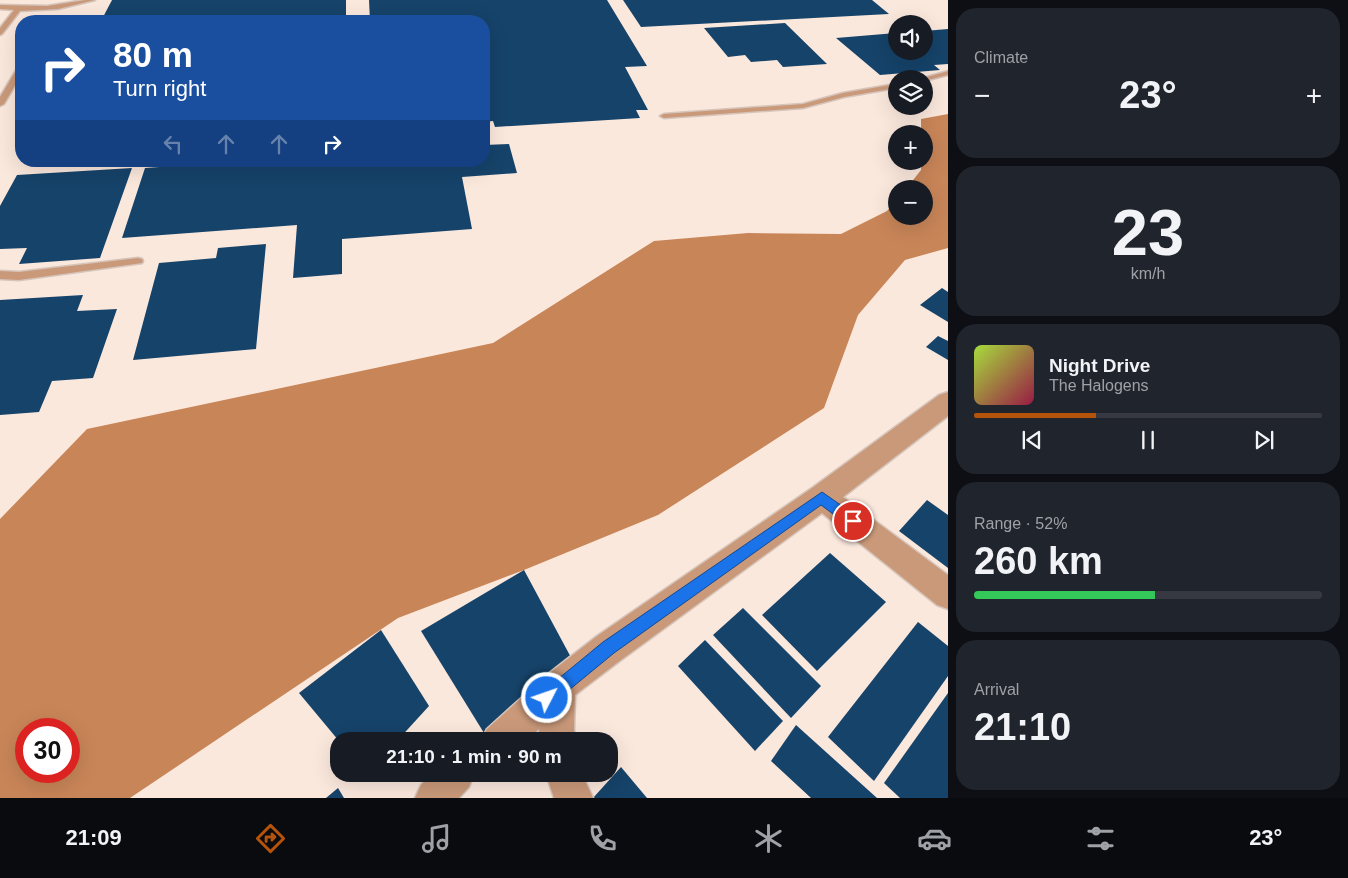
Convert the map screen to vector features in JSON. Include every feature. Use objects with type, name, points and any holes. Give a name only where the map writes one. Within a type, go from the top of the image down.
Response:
[{"type":"street","points":[[509,732],[558,687],[609,648],[822,497],[948,402]]},
{"type":"street","points":[[822,497],[948,594]]},
{"type":"street","points":[[556,732],[558,687]]},
{"type":"street","points":[[434,798],[449,782]]},
{"type":"street","points":[[566,782],[574,798]]},
{"type":"lane","points":[[0,7],[57,11],[92,0]]},
{"type":"lane","points":[[0,33],[18,9]]},
{"type":"lane","points":[[933,76],[948,72]]},
{"type":"lane","points":[[0,104],[15,79]]},
{"type":"lane","points":[[664,116],[803,106],[842,95],[888,87]]},
{"type":"lane","points":[[0,275],[19,276],[138,261]]},
{"type":"shaded area","points":[[948,114],[948,248],[905,260],[858,315],[824,408],[658,515],[524,570],[398,618],[130,798],[0,798],[0,519],[87,429],[493,343],[654,241],[748,233],[841,234],[888,210],[888,225],[933,225],[933,180],[913,180],[921,170],[933,170],[933,125],[921,125],[921,119]]},
{"type":"building","points":[[112,0],[346,0],[346,15],[104,15]]},
{"type":"building","points":[[369,0],[607,0],[647,66],[625,67],[648,110],[636,110],[640,118],[495,127],[493,121],[490,121],[490,15],[370,15]]},
{"type":"building","points":[[623,0],[872,0],[889,14],[641,27]]},
{"type":"building","points":[[785,23],[827,64],[783,67],[777,60],[751,62],[745,55],[728,57],[704,28]]},
{"type":"building","points":[[948,29],[948,64],[934,65],[940,70],[888,70],[888,74],[880,75],[836,38],[888,34],[888,60],[933,60],[933,30]]},
{"type":"building","points":[[509,144],[517,173],[462,177],[472,229],[342,239],[342,274],[293,278],[297,225],[122,238],[145,168],[490,167],[490,145]]},
{"type":"building","points":[[132,168],[100,258],[19,264],[27,248],[0,249],[0,206],[17,175]]},
{"type":"building","points":[[266,244],[256,349],[133,360],[159,263],[216,258],[218,248]]},
{"type":"building","points":[[942,288],[948,292],[948,322],[920,305]]},
{"type":"building","points":[[83,295],[77,311],[117,309],[93,378],[52,381],[39,412],[0,415],[0,300]]},
{"type":"building","points":[[938,336],[948,341],[948,360],[926,347]]},
{"type":"building","points":[[927,500],[948,515],[948,568],[899,531]]},
{"type":"building","points":[[830,553],[886,602],[817,671],[762,615]]},
{"type":"building","points":[[524,570],[574,663],[483,732],[421,631]]},
{"type":"building","points":[[743,608],[821,686],[791,718],[713,635]]},
{"type":"building","points":[[918,622],[948,646],[948,676],[874,781],[828,737]]},
{"type":"building","points":[[381,630],[429,706],[405,732],[332,732],[299,693]]},
{"type":"building","points":[[705,640],[783,721],[755,751],[678,666]]},
{"type":"building","points":[[948,693],[948,798],[900,798],[884,783]]},
{"type":"building","points":[[796,725],[877,798],[811,798],[771,761]]},
{"type":"building","points":[[621,767],[647,798],[593,798],[607,782],[618,782],[618,770]]},
{"type":"building","points":[[338,788],[344,798],[326,798]]},
{"type":"route","points":[[547,698],[558,687],[609,648],[822,497],[853,521]]}]
